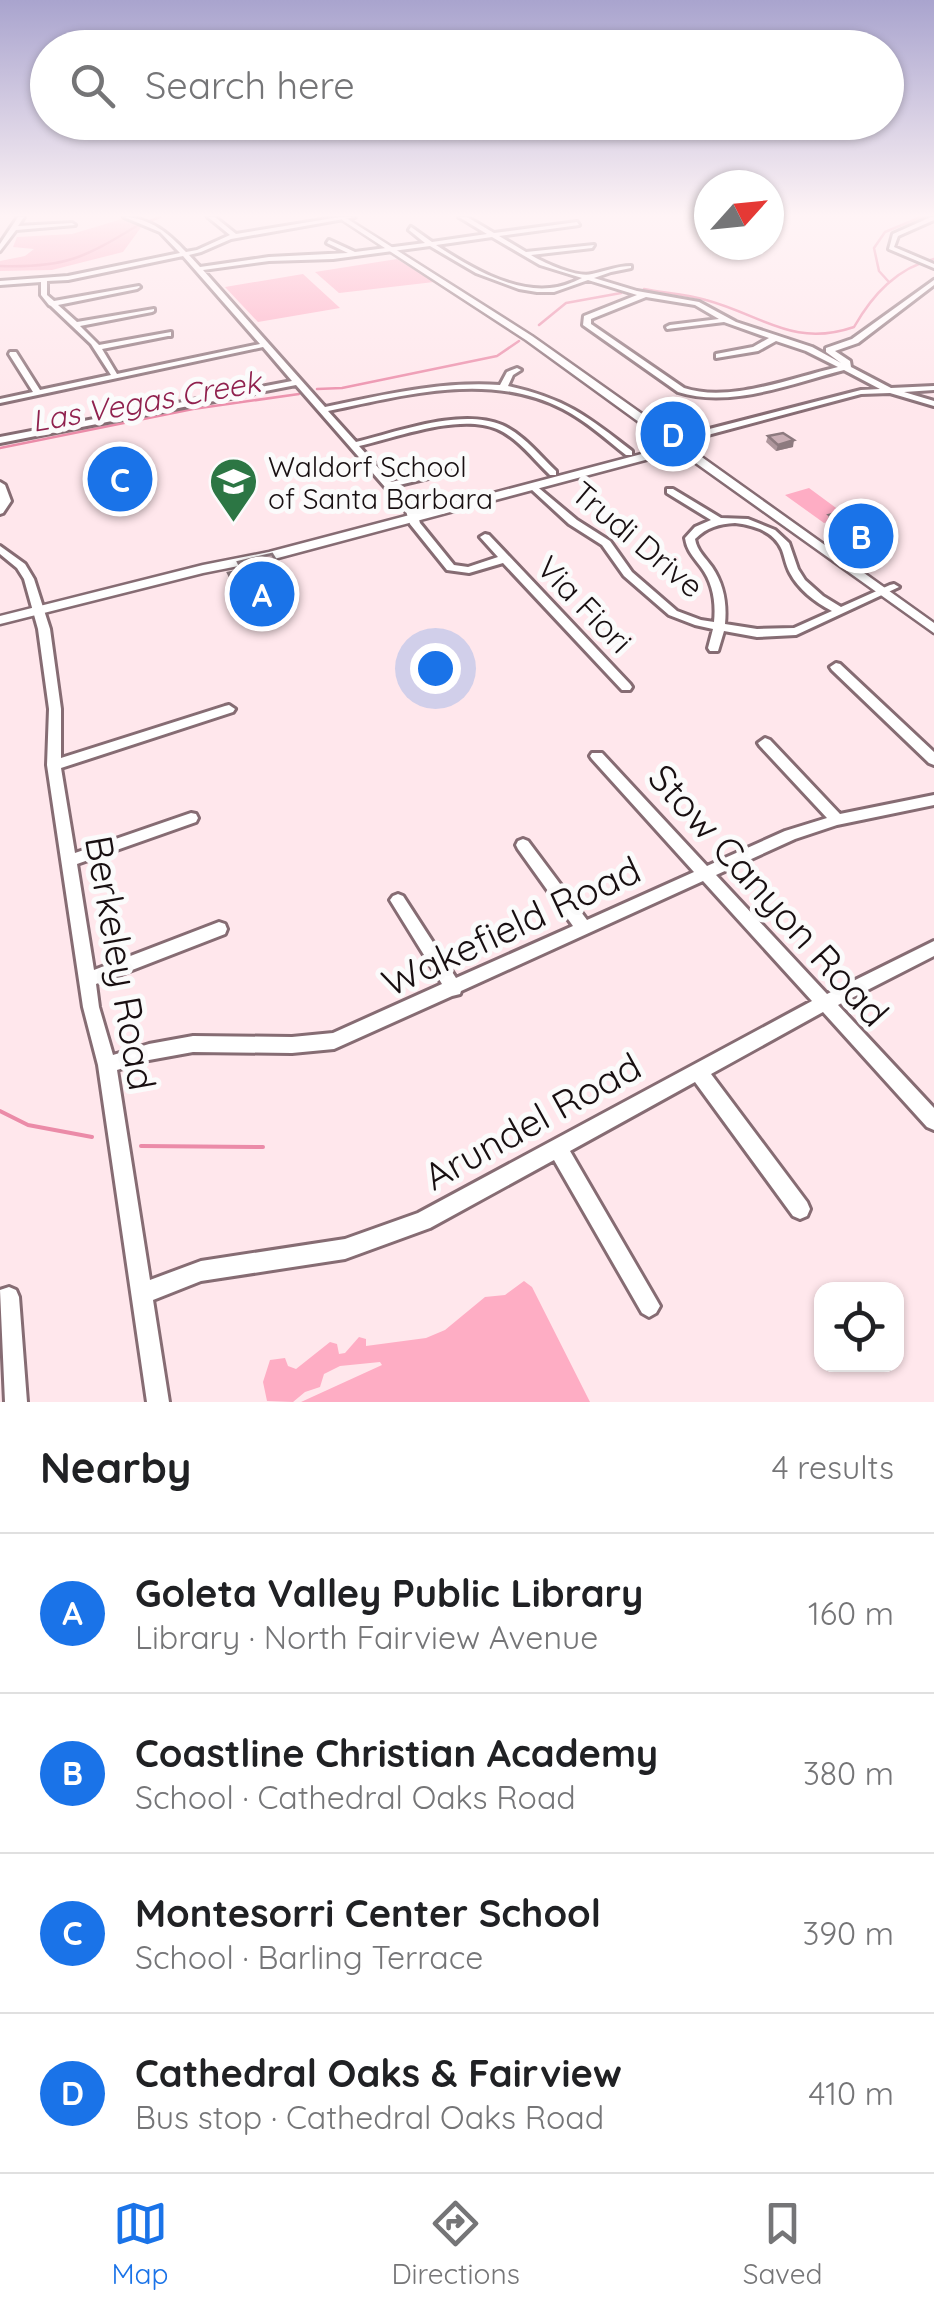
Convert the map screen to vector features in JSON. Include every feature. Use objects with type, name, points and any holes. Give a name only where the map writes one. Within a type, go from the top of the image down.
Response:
[{"type":"main road","points":[[454,282],[491,303],[888,589],[934,616]]},
{"type":"main road","points":[[0,620],[203,568],[252,561],[553,473],[683,442]]},
{"type":"main road","points":[[413,514],[534,487],[683,442]]},
{"type":"main road","points":[[888,589],[934,629]]},
{"type":"street","points":[[44,282],[42,289],[52,304],[98,348],[115,376]]},
{"type":"street","points":[[208,282],[413,514]]},
{"type":"street","points":[[507,282],[519,289],[553,290],[573,282]]},
{"type":"street","points":[[601,282],[697,303],[724,320],[847,367],[890,390],[934,404]]},
{"type":"street","points":[[847,367],[847,362],[829,350],[863,335],[933,282]]},
{"type":"street","points":[[52,304],[137,287]]},
{"type":"street","points":[[644,294],[594,312],[587,318],[587,326],[681,390],[708,397],[732,396],[847,367]]},
{"type":"street","points":[[74,325],[152,310]]},
{"type":"street","points":[[670,327],[724,320]]},
{"type":"street","points":[[98,348],[168,334]]},
{"type":"street","points":[[719,356],[755,349],[775,338]]},
{"type":"street","points":[[0,401],[264,345]]},
{"type":"street","points":[[13,354],[38,393]]},
{"type":"street","points":[[503,388],[510,374],[517,370]]},
{"type":"street","points":[[0,440],[297,382]]},
{"type":"street","points":[[323,410],[434,388],[503,388],[562,405],[628,453]]},
{"type":"street","points":[[683,442],[890,390],[934,388]]},
{"type":"street","points":[[353,445],[450,424],[484,423],[508,432],[553,473]]},
{"type":"street","points":[[388,485],[446,471]]},
{"type":"street","points":[[0,485],[6,500],[0,511]]},
{"type":"street","name":"Trudi Drive","points":[[534,487],[573,522],[606,543],[628,574],[673,613],[719,628],[758,633],[796,631],[888,589]]},
{"type":"street","points":[[670,490],[719,521]]},
{"type":"street","name":"Via Fiori","points":[[413,514],[415,524],[454,569],[469,570],[504,559]]},
{"type":"street","points":[[714,648],[721,597],[711,574],[690,546],[690,538],[699,528],[719,521],[745,522],[775,534],[786,546],[797,577],[839,610]]},
{"type":"street","name":"Via Fiori","points":[[485,537],[626,687]]},
{"type":"street","name":"Berkeley Road","points":[[0,549],[21,566],[38,610],[54,700],[54,765],[87,980],[107,1066],[158,1402]]},
{"type":"street","points":[[836,667],[934,760]]},
{"type":"street","points":[[54,765],[229,710]]},
{"type":"street","points":[[765,743],[837,820]]},
{"type":"street","name":"Stow Canyon Road","points":[[597,756],[934,1121]]},
{"type":"street","name":"Wakefield Road","points":[[107,1066],[142,1053],[197,1044],[285,1048],[322,1043],[454,990],[790,836],[837,820],[934,800]]},
{"type":"street","points":[[69,861],[191,818]]},
{"type":"street","points":[[523,845],[584,928]]},
{"type":"street","points":[[398,900],[454,990]]},
{"type":"street","points":[[87,980],[219,928]]},
{"type":"street","name":"Arundel Road","points":[[142,1294],[227,1264],[345,1249],[423,1221],[934,948]]},
{"type":"street","points":[[698,1071],[800,1208]]},
{"type":"street","points":[[558,1149],[649,1306]]},
{"type":"street","points":[[0,1302],[10,1297],[16,1402]]},
{"type":"shaded area","points":[[252,282],[312,282],[340,308],[258,322],[225,287]]},
{"type":"shaded area","points":[[327,282],[430,282],[339,293]]},
{"type":"shaded area","points":[[809,488],[847,516],[824,523],[785,495]]},
{"type":"shaded area","points":[[524,1281],[532,1287],[590,1402],[301,1402],[382,1365],[380,1362],[340,1366],[324,1374],[320,1387],[293,1402],[267,1401],[263,1382],[270,1360],[285,1358],[288,1366],[296,1369],[330,1342],[337,1344],[339,1354],[345,1353],[359,1337],[366,1339],[366,1346],[426,1338],[445,1330],[485,1297],[505,1295]]},
{"type":"building","points":[[783,433],[794,440],[778,445],[768,436]]},
{"type":"building","points":[[855,507],[878,522],[852,530],[829,515]]},
{"type":"building","points":[[272,554],[293,588],[242,600],[228,573],[242,570],[238,562]]},
{"type":"waterway","name":"Las Vegas Creek","points":[[644,289],[691,296],[778,327],[813,334],[854,327],[889,282]]},
{"type":"waterway","points":[[539,325],[566,303],[621,293]]},
{"type":"waterway","name":"Las Vegas Creek","points":[[317,389],[342,388],[497,356],[519,341]]},
{"type":"waterway","name":"Las Vegas Creek","points":[[0,448],[193,409],[299,394]]},
{"type":"waterway","points":[[0,1111],[28,1125],[92,1137]]},
{"type":"waterway","points":[[141,1146],[263,1147]]},
{"type":"place","name":"Cathedral Oaks & Fairview","points":[[673,434]]},
{"type":"place","name":"Montesorri Center School","points":[[120,479]]},
{"type":"place","name":"Waldorf School of Santa Barbara","points":[[233,524]]},
{"type":"place","name":"Coastline Christian Academy","points":[[861,536]]},
{"type":"place","name":"Goleta Valley Public Library","points":[[262,594]]}]
